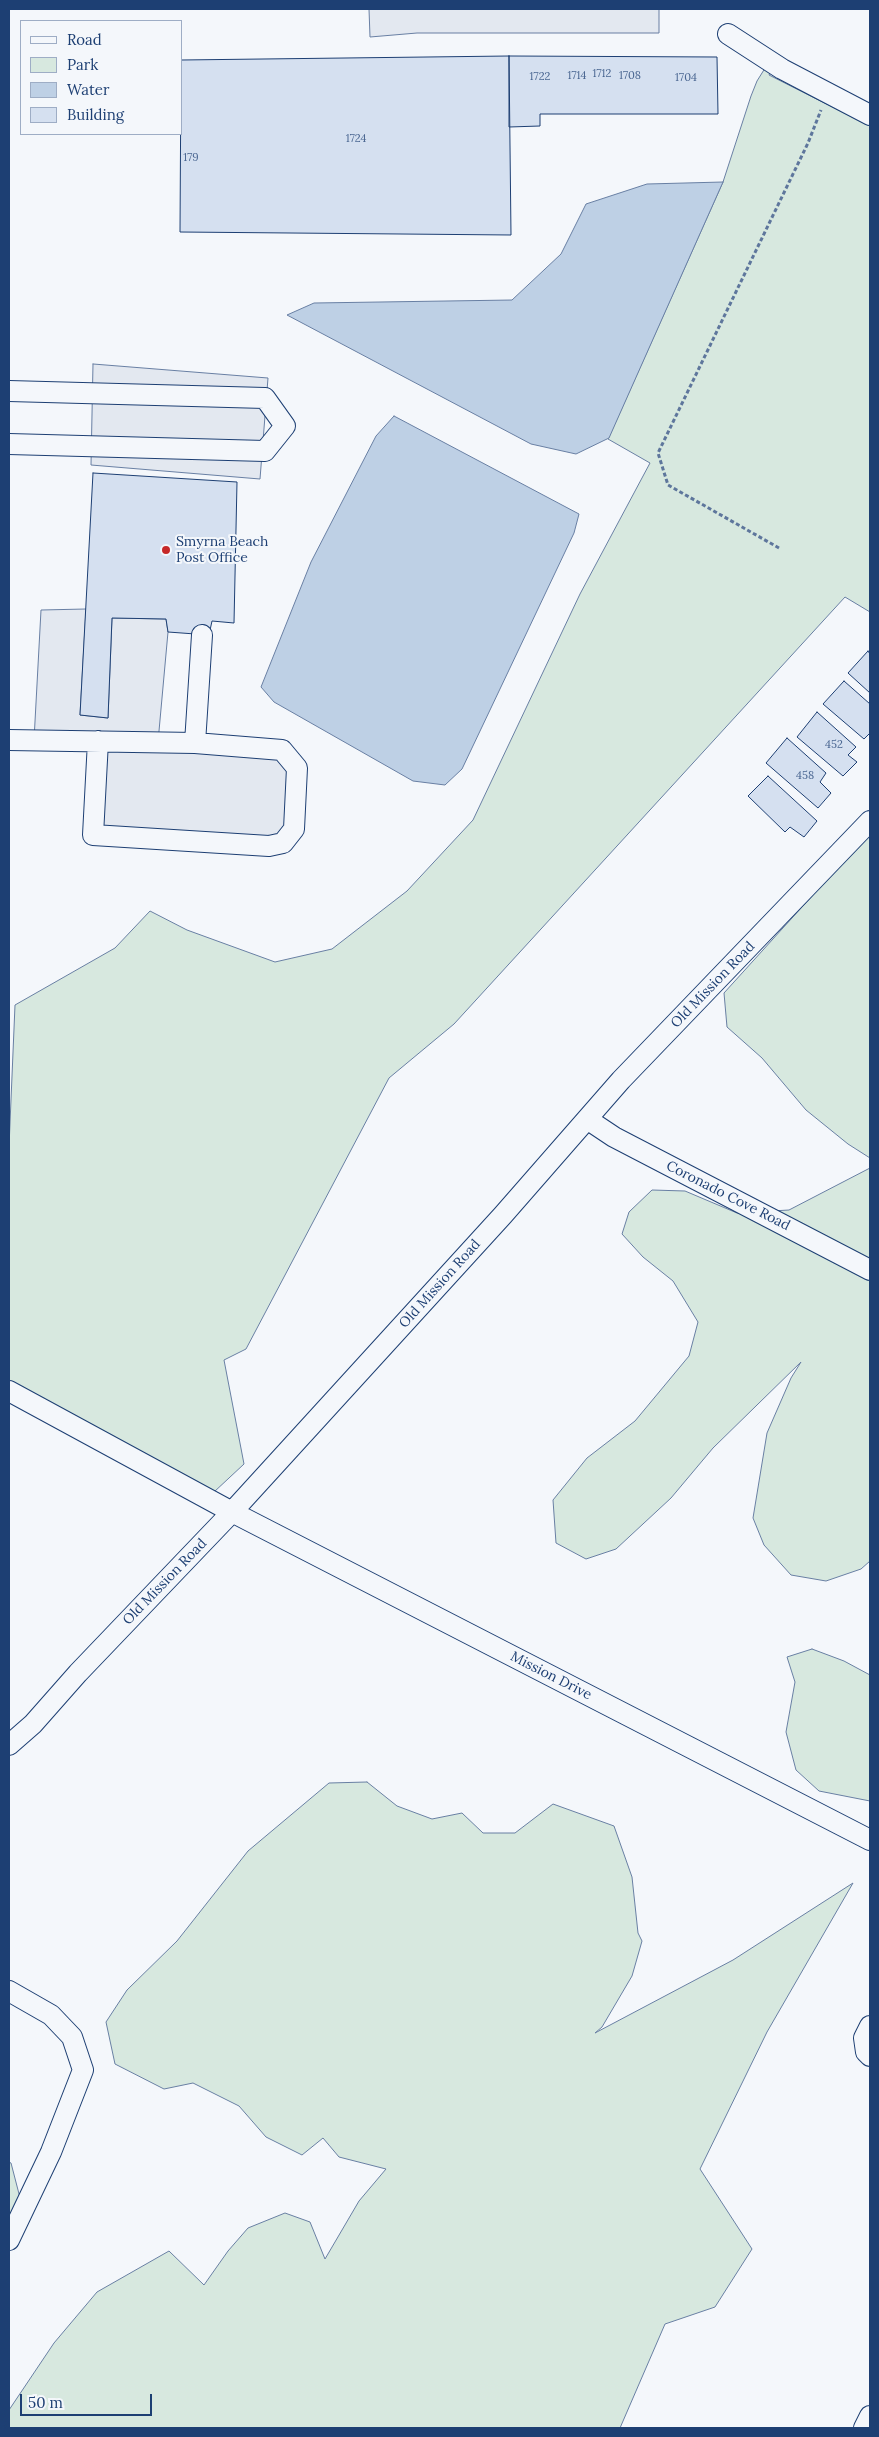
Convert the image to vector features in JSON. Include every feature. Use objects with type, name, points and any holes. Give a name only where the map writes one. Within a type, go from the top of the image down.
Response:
[{"type":"street","points":[[728,34],[782,69],[870,114]]},
{"type":"street","points":[[9,391],[265,398],[285,426],[265,451],[9,444]]},
{"type":"street","points":[[195,743],[202,635]]},
{"type":"street","points":[[9,740],[98,741],[195,743],[282,750],[297,768],[294,828],[284,843],[268,846],[93,836],[98,741]]},
{"type":"street","name":"Old Mission Road","points":[[9,1745],[33,1724],[78,1673],[232,1512],[626,1075],[870,822]]},
{"type":"street","name":"Coronado Cove Road","points":[[587,1119],[614,1137],[870,1270]]},
{"type":"street","name":"Mission Drive","points":[[9,1391],[232,1512],[870,1840]]},
{"type":"street","points":[[9,1991],[52,2015],[72,2037],[83,2070],[51,2152],[9,2240]]},
{"type":"street","points":[[870,2026],[864,2038],[866,2052],[870,2056]]},
{"type":"street","points":[[864,2428],[870,2416]]},
{"type":"path","points":[[779,548],[668,485],[658,454],[808,143],[828,93]]},
{"type":"green space","points":[[767,65],[772,68],[769,75],[870,126],[870,612],[845,597],[454,1024],[389,1078],[246,1349],[224,1360],[244,1464],[214,1492],[9,1394],[9,1147],[15,1005],[115,948],[150,911],[187,930],[275,962],[332,949],[407,891],[473,820],[580,594],[650,463],[608,439],[723,182],[751,96],[757,81]]},
{"type":"green space","points":[[870,832],[870,1158],[848,1144],[806,1110],[762,1058],[727,1027],[724,993]]},
{"type":"green space","points":[[870,1168],[870,1561],[861,1569],[826,1581],[791,1575],[764,1545],[753,1518],[767,1433],[791,1378],[801,1362],[713,1448],[671,1498],[616,1549],[586,1559],[556,1543],[553,1500],[587,1458],[635,1421],[689,1356],[698,1322],[673,1281],[643,1257],[622,1234],[629,1212],[652,1190],[685,1191],[737,1213],[789,1210]]},
{"type":"green space","points":[[812,1649],[844,1661],[870,1675],[870,1801],[819,1791],[796,1770],[786,1732],[795,1682],[787,1657]]},
{"type":"green space","points":[[367,1782],[397,1806],[432,1819],[462,1813],[483,1833],[515,1833],[553,1804],[614,1826],[632,1877],[638,1933],[642,1941],[632,1976],[602,2027],[595,2033],[733,1960],[853,1883],[767,2032],[700,2169],[752,2249],[715,2307],[665,2324],[620,2428],[9,2428],[9,2410],[54,2343],[97,2292],[169,2251],[204,2285],[228,2251],[248,2228],[285,2213],[310,2222],[325,2259],[359,2201],[386,2169],[339,2157],[323,2138],[302,2155],[266,2137],[239,2106],[193,2083],[164,2089],[115,2064],[106,2022],[127,1990],[177,1941],[248,1851],[329,1783]]},
{"type":"green space","points":[[9,2162],[11,2163],[25,2217],[9,2239]]},
{"type":"shaded area","points":[[369,9],[659,9],[659,33],[417,33],[370,37]]},
{"type":"shaded area","points":[[93,364],[268,378],[260,479],[91,465]]},
{"type":"shaded area","points":[[86,609],[80,715],[108,718],[112,618],[166,619],[168,632],[158,742],[282,750],[297,768],[283,843],[93,835],[98,742],[34,740],[41,610]]},
{"type":"water","points":[[723,182],[609,438],[576,454],[531,444],[287,315],[314,303],[512,300],[561,254],[586,204],[647,184]]},
{"type":"water","points":[[394,416],[579,514],[574,533],[462,769],[445,785],[413,781],[274,702],[261,687],[311,562],[376,436]]},
{"type":"building","points":[[509,56],[511,235],[180,232],[182,60]]},
{"type":"building","points":[[509,56],[717,57],[718,114],[540,114],[540,126],[509,127]]},
{"type":"building","points":[[93,473],[237,482],[234,623],[212,621],[209,635],[168,632],[166,619],[112,618],[108,718],[80,715]]},
{"type":"building","points":[[868,651],[870,654],[870,693],[848,673]]},
{"type":"building","points":[[844,681],[870,704],[870,733],[864,739],[823,704]]},
{"type":"building","points":[[817,712],[856,747],[848,755],[857,762],[843,776],[797,737]]},
{"type":"building","points":[[787,738],[826,773],[820,782],[831,793],[818,808],[766,763]]},
{"type":"building","points":[[768,776],[817,821],[804,837],[790,827],[785,832],[748,796]]},
{"type":"place","name":"Smyrna Beach Post Office","points":[[166,550]]}]
